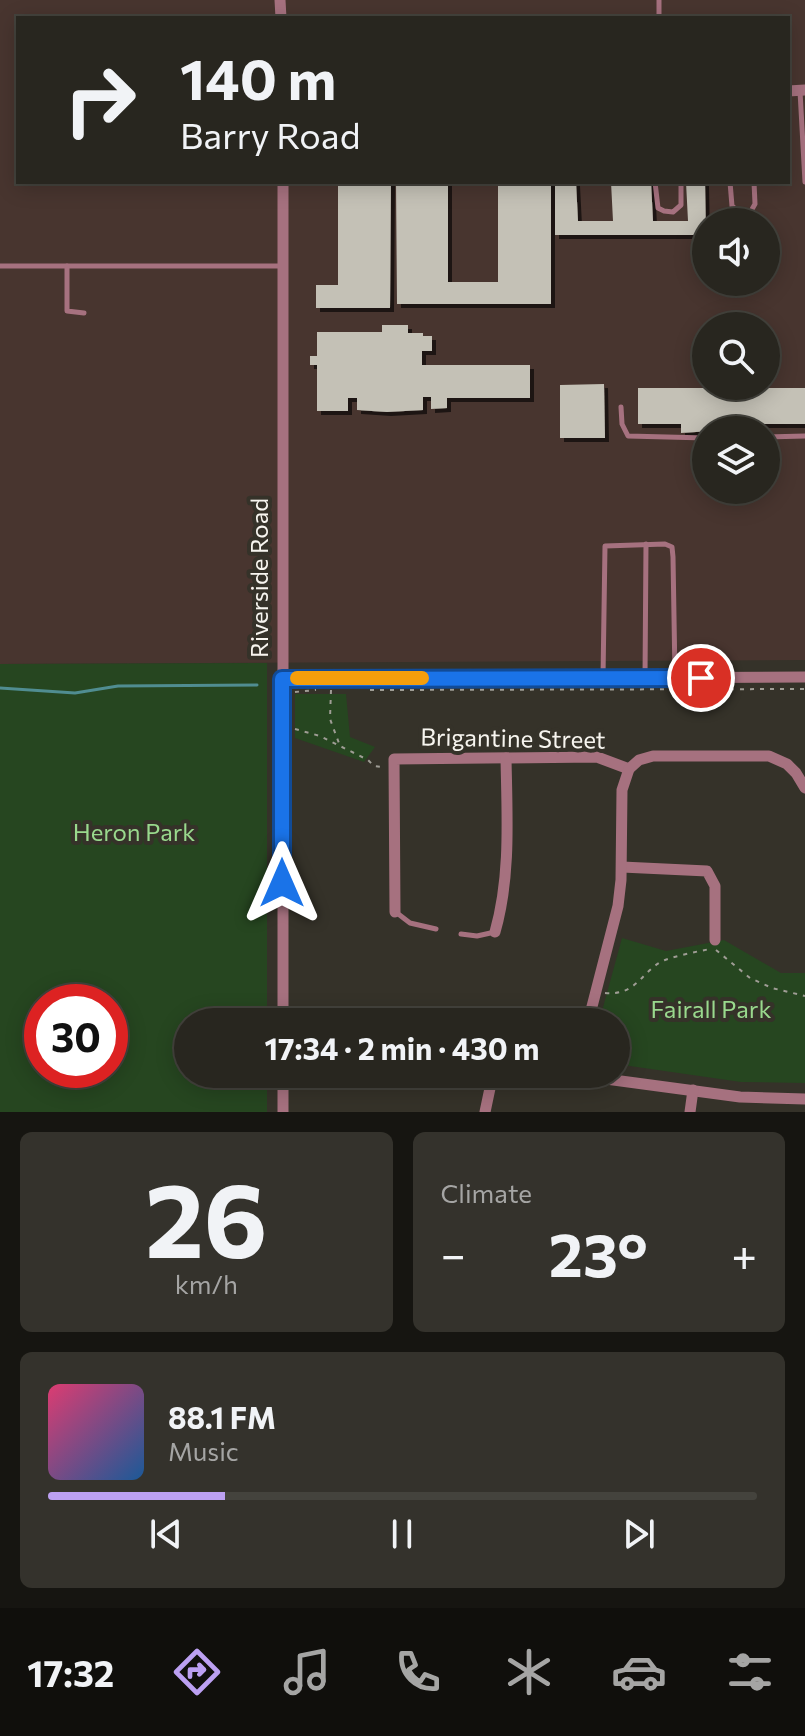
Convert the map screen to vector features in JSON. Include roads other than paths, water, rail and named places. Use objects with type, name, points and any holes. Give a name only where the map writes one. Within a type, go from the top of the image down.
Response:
[{"type":"street","name":"Riverside Road","points":[[283,184],[283,1008]]},
{"type":"street","points":[[282,679],[805,677]]},
{"type":"street","points":[[591,1008],[618,906],[622,867],[622,790],[629,769],[639,760],[653,756],[769,756],[801,771],[805,788]]},
{"type":"street","name":"Brigantine Street","points":[[395,912],[394,759],[597,757],[629,769]]},
{"type":"street","points":[[495,932],[501,911],[507,843],[506,758]]},
{"type":"street","points":[[622,867],[707,871],[715,886],[715,940]]},
{"type":"street","points":[[630,1082],[740,1097],[805,1099]]},
{"type":"street","points":[[283,1088],[283,1112]]},
{"type":"street","points":[[485,1112],[490,1088]]},
{"type":"street","points":[[690,1112],[693,1090]]},
{"type":"lane","points":[[798,91],[805,182]]},
{"type":"lane","points":[[655,184],[658,208],[673,212],[681,205],[681,184]]},
{"type":"lane","points":[[730,184],[732,206],[739,212],[751,211],[755,204],[754,184]]},
{"type":"lane","points":[[0,266],[282,266]]},
{"type":"lane","points":[[67,266],[67,311],[84,313]]},
{"type":"lane","points":[[621,407],[622,424],[628,436],[692,438]]},
{"type":"lane","points":[[780,437],[805,436]]},
{"type":"lane","points":[[603,678],[603,550],[608,544],[665,544],[672,547],[675,678]]},
{"type":"lane","points":[[645,678],[646,544]]},
{"type":"lane","points":[[395,912],[410,923],[436,929]]},
{"type":"lane","points":[[461,934],[477,936],[495,932]]},
{"type":"waterway","points":[[0,688],[75,693],[118,686],[257,685]]},
{"type":"park label","name":"Heron Park","points":[[134,833]]},
{"type":"park label","name":"Fairall Park","points":[[711,1010]]}]
